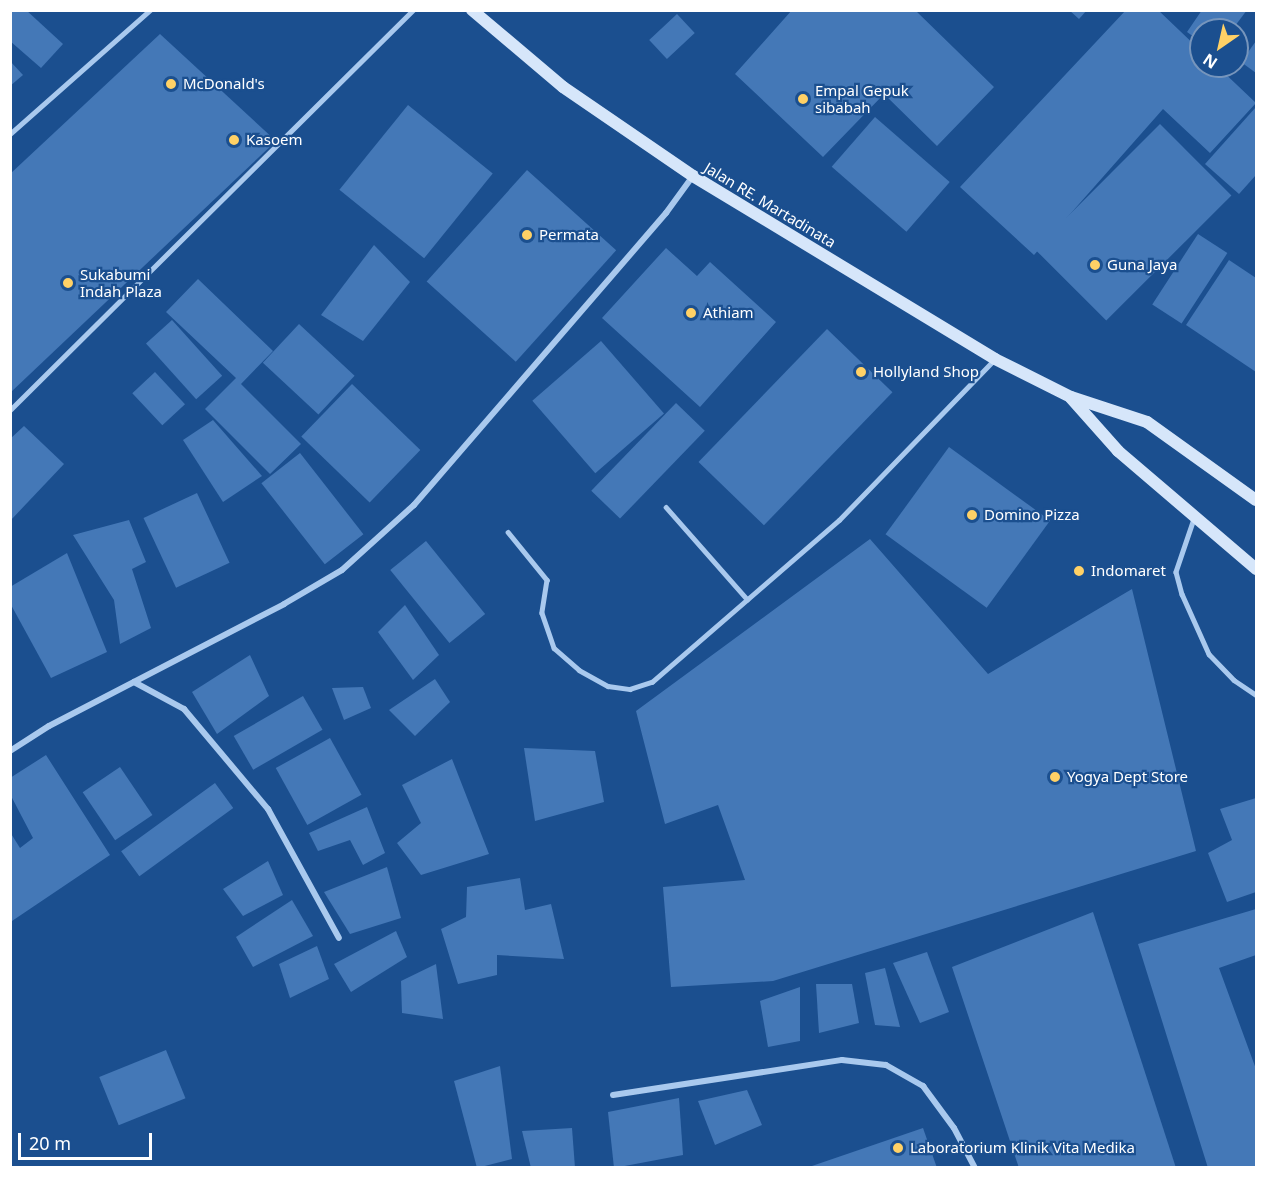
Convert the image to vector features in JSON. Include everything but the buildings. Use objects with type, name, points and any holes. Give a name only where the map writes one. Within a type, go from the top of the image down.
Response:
[{"type":"main road","name":"Jalan RE. Martadinata","points":[[472,10],[563,87],[693,176],[995,359],[1071,397],[1147,422],[1257,501]]},
{"type":"main road","name":"Jalan RE. Martadinata","points":[[1071,397],[1118,451],[1257,569]]},
{"type":"street","points":[[10,751],[49,726],[289,602],[342,570],[414,505],[666,213],[693,176]]},
{"type":"street","points":[[134,682],[184,709],[268,809],[339,938]]},
{"type":"street","points":[[613,1095],[842,1060],[886,1065],[923,1086],[954,1128],[975,1167]]},
{"type":"lane","points":[[10,134],[150,10]]},
{"type":"lane","points":[[10,410],[413,10]]},
{"type":"lane","points":[[508,532],[547,580],[542,613],[554,648],[579,670],[608,686],[630,689],[652,682],[839,519],[995,359]]},
{"type":"lane","points":[[666,507],[747,599]]},
{"type":"lane","points":[[1195,516],[1176,572],[1182,594],[1209,654],[1234,680],[1257,695]]},
{"type":"place","name":"McDonald's","points":[[171,84]]},
{"type":"place","name":"Empal Gepuk sibabah","points":[[803,99]]},
{"type":"place","name":"Kasoem","points":[[234,140]]},
{"type":"place","name":"Permata","points":[[527,235]]},
{"type":"place","name":"Guna Jaya","points":[[1095,265]]},
{"type":"place","name":"Sukabumi Indah Plaza","points":[[68,283]]},
{"type":"place","name":"Athiam","points":[[691,313]]},
{"type":"place","name":"Hollyland Shop","points":[[861,372]]},
{"type":"place","name":"Domino Pizza","points":[[972,515]]},
{"type":"place","name":"Indomaret","points":[[1079,571]]},
{"type":"place","name":"Yogya Dept Store","points":[[1055,777]]},
{"type":"place","name":"Laboratorium Klinik Vita Medika","points":[[898,1148]]}]
